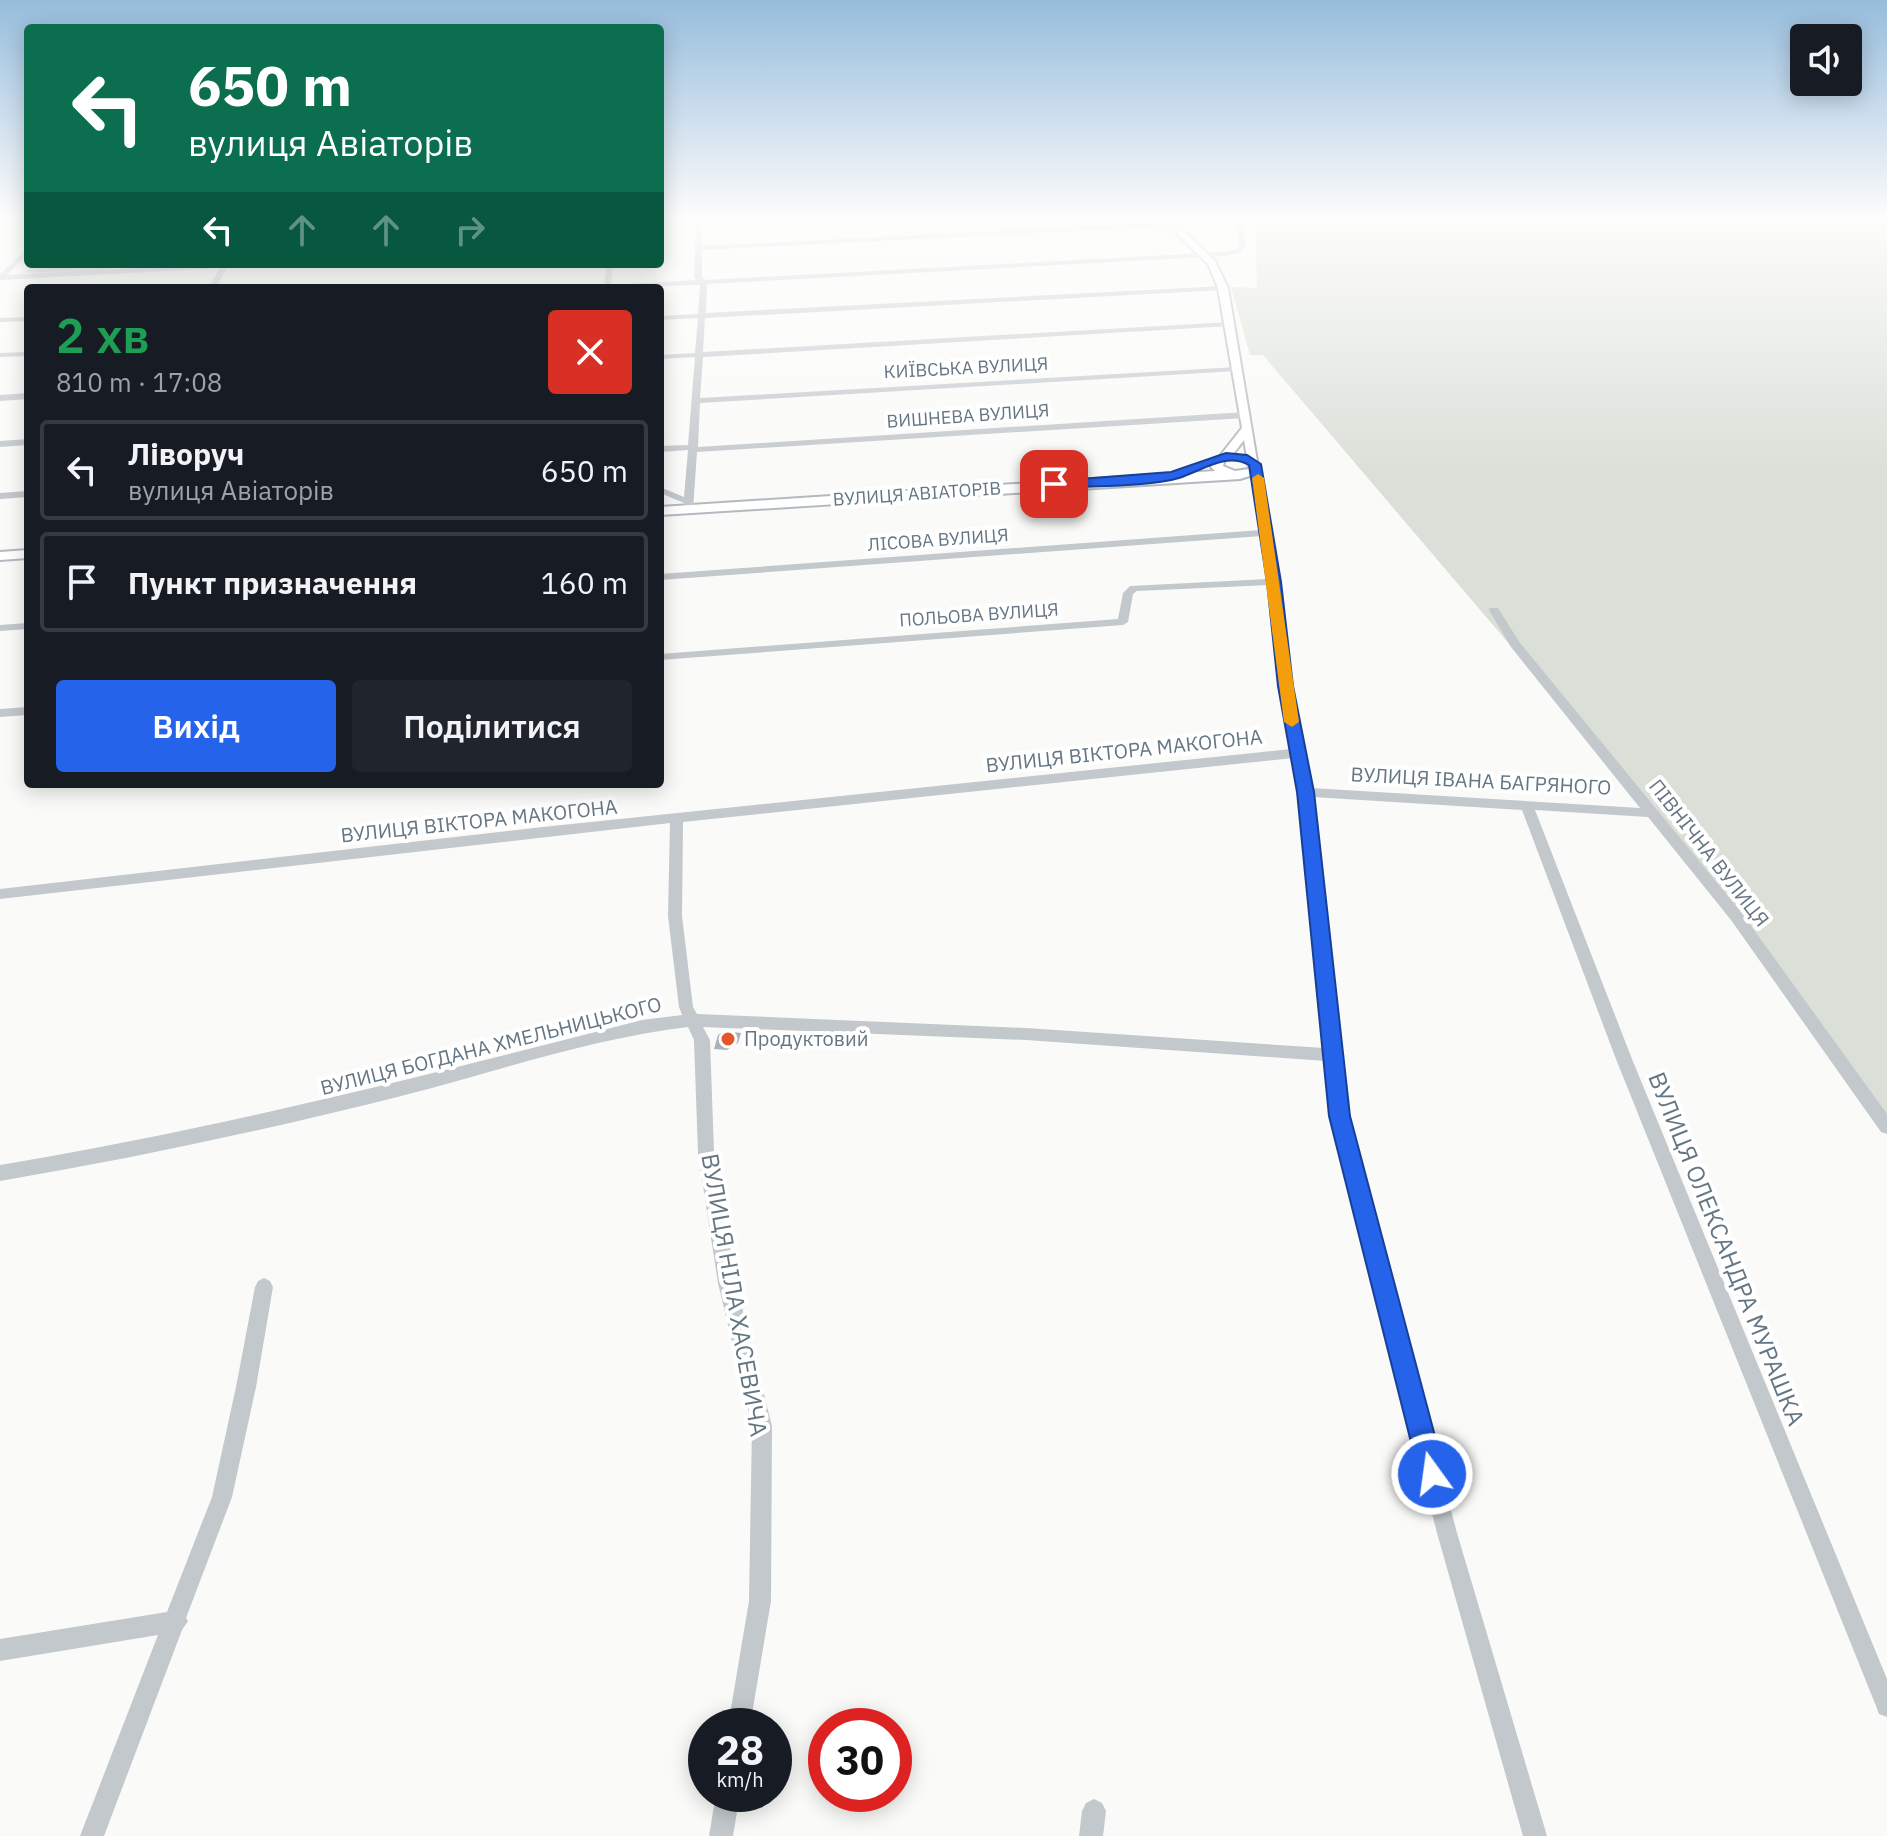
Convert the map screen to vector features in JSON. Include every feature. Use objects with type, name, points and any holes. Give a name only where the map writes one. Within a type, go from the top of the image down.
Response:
[{"type":"main road","points":[[1226,304],[1255,465]]},
{"type":"main road","points":[[1232,475],[1217,467],[1248,428]]},
{"type":"main road","points":[[1223,457],[1243,457],[1255,465]]},
{"type":"main road","name":"ВУЛИЦЯ АВІАТОРІВ","points":[[1173,476],[1223,457]]},
{"type":"main road","name":"ВУЛИЦЯ АВІАТОРІВ","points":[[664,510],[688,506],[1232,475],[1251,473],[1255,465]]},
{"type":"main road","points":[[0,556],[24,554]]},
{"type":"street","points":[[664,492],[688,506],[702,304]]},
{"type":"street","points":[[664,318],[931,304]]},
{"type":"street","points":[[0,320],[24,319]]},
{"type":"street","points":[[664,357],[1230,324]]},
{"type":"street","points":[[0,355],[24,354]]},
{"type":"street","name":"КИЇВСЬКА ВУЛИЦЯ","points":[[697,401],[1237,369]]},
{"type":"street","points":[[0,398],[24,396]]},
{"type":"street","name":"ВИШНЕВА ВУЛИЦЯ","points":[[664,449],[1245,415]]},
{"type":"street","points":[[0,444],[24,442]]},
{"type":"street","points":[[1255,465],[1274,582],[1285,686],[1306,792],[1339,1116],[1447,1533],[1535,1836]]},
{"type":"street","points":[[1232,475],[1246,479],[1260,493]]},
{"type":"street","points":[[0,496],[24,494]]},
{"type":"street","name":"ЛІСОВА ВУЛИЦЯ","points":[[664,577],[1267,533]]},
{"type":"street","name":"ПОЛЬОВА ВУЛИЦЯ","points":[[664,657],[1123,622],[1128,593],[1134,588],[1274,582]]},
{"type":"street","name":"ПІВНІЧНА ВУЛИЦЯ","points":[[1494,610],[1515,645],[1736,916],[1887,1127]]},
{"type":"street","points":[[0,628],[24,626]]},
{"type":"street","points":[[0,713],[24,711]]},
{"type":"street","name":"ВУЛИЦЯ ВІКТОРА МАКОГОНА","points":[[0,894],[543,832],[1297,753]]},
{"type":"street","name":"ВУЛИЦЯ ІВАНА БАГРЯНОГО","points":[[1306,792],[1653,813]]},
{"type":"street","name":"ВУЛИЦЯ ОЛЕКСАНДРА МУРАШКА","points":[[1527,807],[1624,1059],[1887,1706]]},
{"type":"street","name":"ВУЛИЦЯ НІЛА ХАСЕВИЧА","points":[[677,820],[675,916],[686,1007],[702,1040],[706,1153],[727,1283],[762,1426],[760,1601],[742,1708]]},
{"type":"street","name":"ВУЛИЦЯ БОГДАНА ХМЕЛЬНИЦЬКОГО","points":[[0,1173],[112,1156],[323,1107],[642,1026],[693,1020],[1026,1034],[1332,1055]]},
{"type":"street","points":[[92,1836],[222,1497],[264,1287]]},
{"type":"street","points":[[0,1650],[177,1621]]},
{"type":"street","points":[[1091,1836],[1094,1811]]},
{"type":"street","points":[[721,1836],[725,1812]]},
{"type":"shaded area","points":[[1236,304],[1887,304],[1887,1127],[1653,813],[1263,355],[1250,355]]},
{"type":"building","name":"Продуктовий","points":[[724,1031],[741,1033],[738,1043],[727,1050],[714,1049],[718,1035]]},
{"type":"slow traffic","points":[[1258,478],[1292,722]]},
{"type":"place","name":"Продуктовий","points":[[728,1039]]},
{"type":"route","points":[[1054,484],[1173,476],[1226,456],[1243,457],[1255,464],[1274,582],[1285,686],[1306,792],[1339,1116],[1432,1474]]}]
